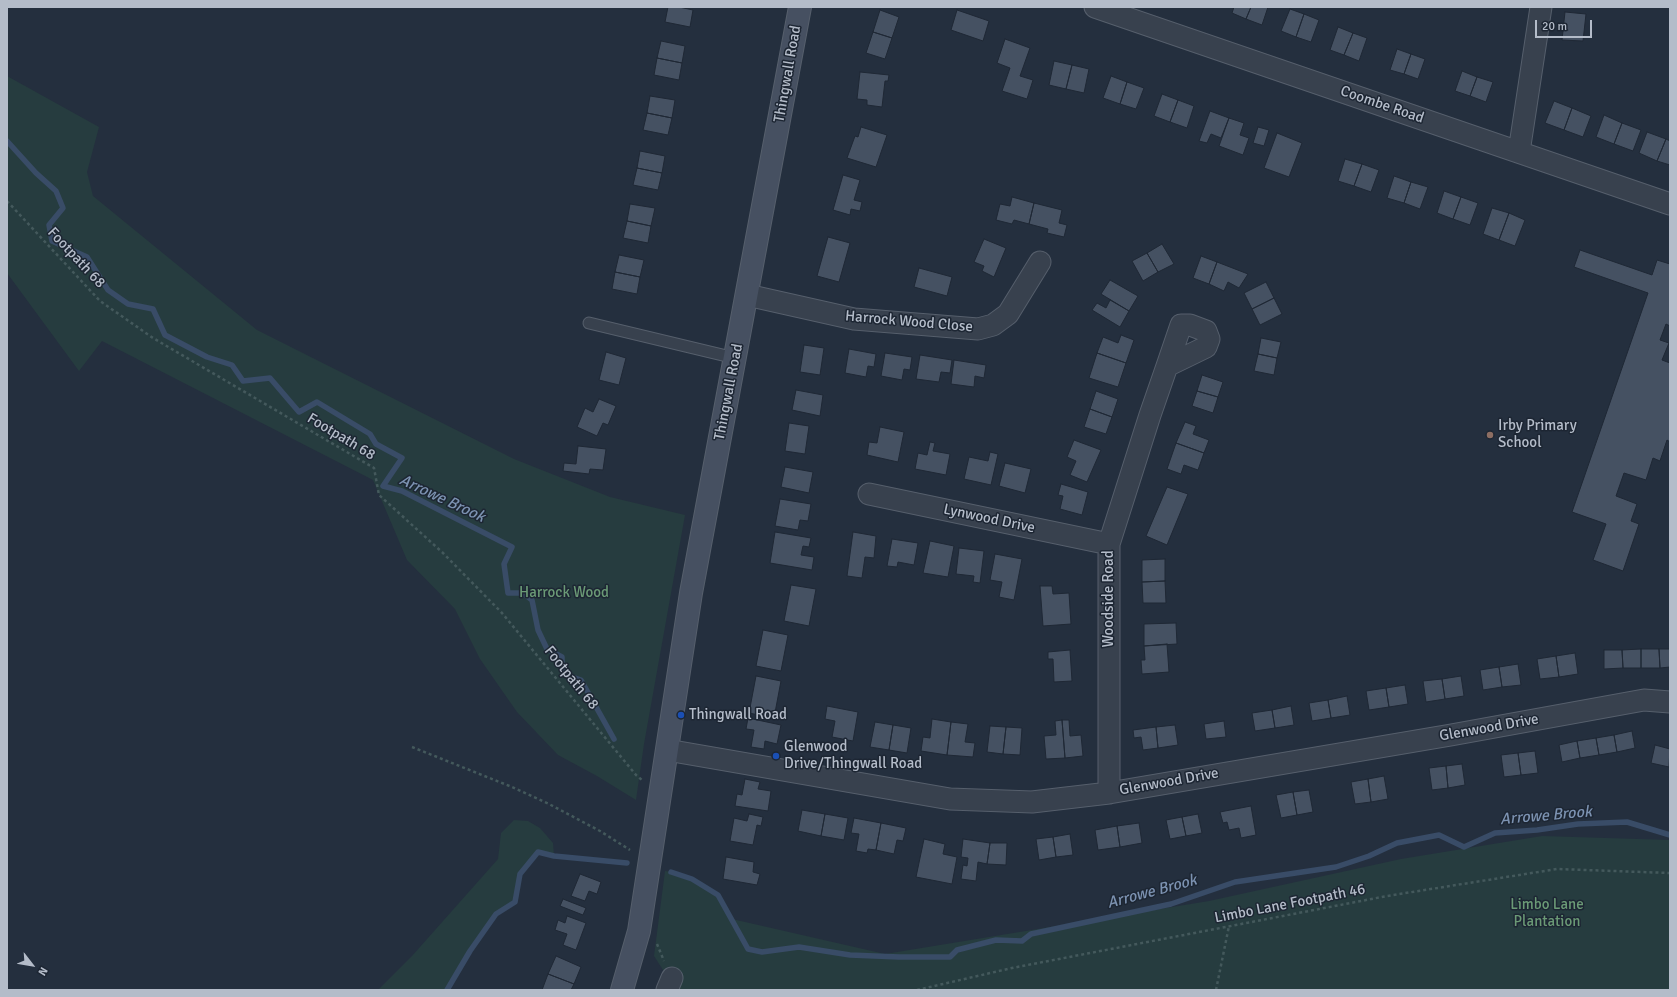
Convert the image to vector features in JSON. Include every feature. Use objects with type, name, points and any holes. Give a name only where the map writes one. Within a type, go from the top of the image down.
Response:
[{"type":"street","name":"Thingwall Road","points":[[622,990],[639,932],[691,593],[800,7]]},
{"type":"street","name":"Coombe Road","points":[[1095,7],[1670,204]]},
{"type":"street","points":[[1519,152],[1541,7]]},
{"type":"street","name":"Harrock Wood Close","points":[[747,295],[854,319],[978,329],[993,325],[1008,314],[1040,262]]},
{"type":"street","name":"Woodside Road","points":[[1109,793],[1109,544],[1167,366]]},
{"type":"street","name":"Lynwood Drive","points":[[869,494],[1109,544]]},
{"type":"street","name":"Glenwood Drive","points":[[667,750],[950,799],[1032,802],[1109,793],[1451,735],[1644,700],[1670,702]]},
{"type":"lane","points":[[589,323],[735,358]]},
{"type":"path","name":"Footpath 68","points":[[7,201],[100,300],[153,338],[374,468],[379,495],[443,553],[502,613],[636,775],[660,796]]},
{"type":"path","points":[[412,748],[512,787],[549,804],[600,831],[649,862]]},
{"type":"path","name":"Limbo Lane Footpath 46","points":[[917,990],[1012,968],[1387,896],[1558,869],[1670,873]]},
{"type":"path","points":[[1216,990],[1229,926]]},
{"type":"path","points":[[639,932],[656,941],[669,984]]},
{"type":"green space","name":"Harrock Wood","points":[[7,76],[99,127],[87,172],[93,196],[257,330],[514,459],[610,497],[685,515],[644,744],[636,800],[597,776],[558,755],[517,712],[480,659],[455,609],[407,560],[373,480],[102,341],[79,371],[7,273]]},
{"type":"green space","points":[[514,820],[528,821],[540,828],[553,843],[554,856],[537,852],[520,874],[515,902],[496,914],[470,951],[447,990],[378,990],[412,956],[498,859],[501,833]]},
{"type":"green space","name":"Limbo Lane Plantation","points":[[1542,836],[1670,840],[1670,990],[676,990],[654,956],[665,871],[692,879],[718,895],[732,919],[885,954],[1209,901],[1401,859]]},
{"type":"building","points":[[668,7],[679,7],[693,10],[690,27],[665,22]]},
{"type":"building","points":[[1234,7],[1251,7],[1246,19],[1232,13]]},
{"type":"building","points":[[1251,7],[1268,7],[1262,25],[1246,19]]},
{"type":"building","points":[[1290,9],[1304,14],[1296,37],[1281,31]]},
{"type":"building","points":[[880,10],[899,17],[892,38],[873,32]]},
{"type":"building","points":[[957,10],[989,21],[983,41],[951,30]]},
{"type":"building","points":[[1565,12],[1586,14],[1583,41],[1562,40]]},
{"type":"building","points":[[1304,14],[1319,20],[1311,42],[1296,37]]},
{"type":"building","points":[[1338,27],[1353,33],[1344,55],[1330,50]]},
{"type":"building","points":[[873,32],[892,38],[885,59],[866,53]]},
{"type":"building","points":[[1353,33],[1367,38],[1359,61],[1344,55]]},
{"type":"building","points":[[1005,39],[1030,48],[1020,76],[1033,80],[1027,99],[1002,91],[1010,68],[997,63]]},
{"type":"building","points":[[661,41],[685,46],[682,63],[657,58]]},
{"type":"building","points":[[1397,49],[1411,54],[1404,74],[1390,70]]},
{"type":"building","points":[[1411,54],[1425,59],[1418,79],[1404,74]]},
{"type":"building","points":[[657,58],[682,63],[679,80],[654,75]]},
{"type":"building","points":[[1054,61],[1072,65],[1066,89],[1049,85]]},
{"type":"building","points":[[1072,65],[1089,69],[1084,93],[1066,89]]},
{"type":"building","points":[[1462,71],[1477,77],[1470,96],[1455,91]]},
{"type":"building","points":[[860,72],[889,75],[888,81],[885,81],[882,107],[867,105],[867,100],[857,99]]},
{"type":"building","points":[[1111,76],[1127,82],[1120,104],[1103,98]]},
{"type":"building","points":[[1477,77],[1493,82],[1486,102],[1470,96]]},
{"type":"building","points":[[1127,82],[1144,88],[1136,109],[1120,104]]},
{"type":"building","points":[[1162,94],[1178,100],[1170,122],[1154,116]]},
{"type":"building","points":[[650,96],[675,100],[672,118],[647,113]]},
{"type":"building","points":[[1178,100],[1194,106],[1187,128],[1170,122]]},
{"type":"building","points":[[1554,101],[1572,108],[1564,130],[1545,123]]},
{"type":"building","points":[[1572,108],[1591,116],[1583,137],[1564,130]]},
{"type":"building","points":[[1210,111],[1229,118],[1221,138],[1211,134],[1207,143],[1199,141]]},
{"type":"building","points":[[647,113],[672,118],[668,135],[643,130]]},
{"type":"building","points":[[1604,115],[1622,123],[1614,144],[1596,137]]},
{"type":"building","points":[[1229,118],[1244,123],[1240,135],[1249,138],[1243,155],[1219,146]]},
{"type":"building","points":[[1622,123],[1641,130],[1633,151],[1614,144]]},
{"type":"building","points":[[861,127],[887,135],[876,167],[847,158],[855,136],[858,137]]},
{"type":"building","points":[[1258,127],[1269,130],[1264,146],[1253,143]]},
{"type":"building","points":[[1647,132],[1666,139],[1657,161],[1639,153]]},
{"type":"building","points":[[1277,133],[1302,143],[1289,177],[1264,168]]},
{"type":"building","points":[[1666,139],[1670,141],[1670,165],[1657,161]]},
{"type":"building","points":[[640,151],[665,156],[662,173],[637,168]]},
{"type":"building","points":[[1345,159],[1362,164],[1354,186],[1338,181]]},
{"type":"building","points":[[1362,164],[1379,170],[1371,192],[1354,186]]},
{"type":"building","points":[[637,168],[662,173],[658,190],[633,185]]},
{"type":"building","points":[[843,175],[860,180],[854,200],[862,202],[860,211],[851,209],[850,215],[833,210]]},
{"type":"building","points":[[1394,176],[1411,182],[1404,203],[1387,198]]},
{"type":"building","points":[[1411,182],[1428,187],[1420,209],[1404,203]]},
{"type":"building","points":[[1444,191],[1461,197],[1453,219],[1437,213]]},
{"type":"building","points":[[1012,197],[1034,203],[1029,224],[1014,220],[1012,224],[996,220],[1000,204],[1010,206]]},
{"type":"building","points":[[1461,197],[1478,203],[1470,225],[1453,219]]},
{"type":"building","points":[[1034,203],[1062,210],[1059,223],[1067,225],[1064,237],[1047,233],[1048,229],[1029,224]]},
{"type":"building","points":[[630,204],[655,208],[651,226],[627,221]]},
{"type":"building","points":[[1492,208],[1509,213],[1499,240],[1483,234]]},
{"type":"building","points":[[1509,213],[1525,220],[1515,246],[1499,240]]},
{"type":"building","points":[[627,221],[651,226],[648,243],[623,238]]},
{"type":"building","points":[[828,237],[850,243],[839,282],[817,276]]},
{"type":"building","points":[[984,239],[1006,248],[994,277],[982,271],[984,266],[974,262]]},
{"type":"building","points":[[1162,244],[1174,264],[1158,272],[1147,253]]},
{"type":"building","points":[[1580,250],[1652,275],[1657,260],[1670,264],[1670,326],[1666,324],[1660,340],[1669,343],[1662,360],[1670,363],[1670,442],[1667,440],[1660,461],[1653,458],[1646,480],[1624,473],[1616,496],[1637,504],[1631,521],[1639,524],[1623,571],[1593,560],[1606,524],[1572,512],[1648,293],[1574,267]]},
{"type":"building","points":[[1147,253],[1158,272],[1143,281],[1132,261]]},
{"type":"building","points":[[619,255],[644,260],[640,277],[615,272]]},
{"type":"building","points":[[1201,256],[1217,262],[1209,284],[1193,278]]},
{"type":"building","points":[[1217,262],[1248,274],[1239,288],[1228,282],[1224,291],[1209,284]]},
{"type":"building","points":[[919,268],[952,277],[947,296],[914,287]]},
{"type":"building","points":[[615,272],[640,277],[637,294],[612,289]]},
{"type":"building","points":[[1110,280],[1138,296],[1129,311],[1101,294]]},
{"type":"building","points":[[1266,282],[1274,298],[1252,309],[1244,293]]},
{"type":"building","points":[[1274,298],[1282,314],[1260,325],[1252,309]]},
{"type":"building","points":[[1110,300],[1129,311],[1120,327],[1092,310],[1097,303],[1106,308]]},
{"type":"building","points":[[1121,335],[1134,340],[1126,363],[1097,353],[1103,337],[1118,343]]},
{"type":"building","points":[[1261,338],[1281,342],[1277,358],[1258,354]]},
{"type":"building","points":[[804,345],[824,348],[820,375],[800,372]]},
{"type":"building","points":[[849,349],[876,354],[874,367],[868,366],[866,377],[845,373]]},
{"type":"building","points":[[606,352],[626,358],[619,385],[599,380]]},
{"type":"building","points":[[885,353],[912,357],[910,370],[904,369],[902,380],[881,376]]},
{"type":"building","points":[[1097,353],[1126,363],[1118,387],[1089,378]]},
{"type":"building","points":[[1258,354],[1277,358],[1274,375],[1254,371]]},
{"type":"building","points":[[920,355],[952,360],[950,373],[941,372],[939,382],[916,379]]},
{"type":"building","points":[[954,360],[986,365],[984,378],[975,376],[974,387],[951,384]]},
{"type":"building","points":[[1202,375],[1223,382],[1218,397],[1197,391]]},
{"type":"building","points":[[796,390],[823,395],[820,416],[792,410]]},
{"type":"building","points":[[1096,391],[1118,399],[1112,417],[1090,409]]},
{"type":"building","points":[[1197,391],[1218,397],[1213,413],[1192,406]]},
{"type":"building","points":[[599,399],[616,406],[608,425],[603,423],[597,436],[577,427],[585,408],[593,412]]},
{"type":"building","points":[[1090,409],[1112,417],[1106,434],[1084,427]]},
{"type":"building","points":[[1185,422],[1196,426],[1193,434],[1209,440],[1204,453],[1176,443]]},
{"type":"building","points":[[789,423],[809,426],[805,454],[785,451]]},
{"type":"building","points":[[880,427],[904,432],[898,462],[867,455],[869,442],[877,443]]},
{"type":"building","points":[[1074,440],[1101,450],[1087,482],[1070,475],[1076,461],[1067,457]]},
{"type":"building","points":[[930,442],[935,443],[933,451],[950,454],[946,475],[915,469],[918,453],[927,455]]},
{"type":"building","points":[[1176,443],[1204,453],[1198,470],[1184,465],[1181,474],[1167,469]]},
{"type":"building","points":[[578,446],[606,449],[603,470],[590,469],[589,474],[563,471],[564,463],[576,464]]},
{"type":"building","points":[[990,452],[998,454],[991,485],[964,479],[969,457],[988,461]]},
{"type":"building","points":[[1005,463],[1031,469],[1025,493],[999,486]]},
{"type":"building","points":[[785,467],[813,472],[809,493],[781,487]]},
{"type":"building","points":[[1061,484],[1088,492],[1082,515],[1060,509],[1063,496],[1058,495]]},
{"type":"building","points":[[1167,487],[1188,494],[1167,545],[1146,536]]},
{"type":"building","points":[[780,499],[811,504],[808,521],[800,520],[798,530],[775,526]]},
{"type":"building","points":[[775,532],[811,538],[809,547],[803,546],[801,555],[814,557],[812,570],[770,563]]},
{"type":"building","points":[[853,532],[876,536],[874,558],[865,557],[862,578],[847,576]]},
{"type":"building","points":[[892,539],[918,543],[914,565],[898,562],[897,567],[887,566]]},
{"type":"building","points":[[930,541],[954,546],[948,577],[923,573]]},
{"type":"building","points":[[959,548],[984,551],[980,583],[973,582],[974,576],[956,574]]},
{"type":"building","points":[[995,554],[1022,559],[1014,600],[999,597],[1002,582],[990,580]]},
{"type":"building","points":[[1165,559],[1165,581],[1142,582],[1142,560]]},
{"type":"building","points":[[1165,581],[1166,603],[1143,603],[1142,582]]},
{"type":"building","points":[[791,585],[816,589],[809,626],[784,621]]},
{"type":"building","points":[[1040,586],[1052,586],[1053,594],[1069,593],[1071,624],[1043,626]]},
{"type":"building","points":[[1176,623],[1177,644],[1144,646],[1144,624]]},
{"type":"building","points":[[763,630],[788,635],[781,671],[756,666]]},
{"type":"building","points":[[1167,644],[1169,672],[1142,674],[1141,660],[1145,660],[1144,646]]},
{"type":"building","points":[[1641,649],[1641,668],[1623,668],[1622,650]]},
{"type":"building","points":[[1641,649],[1659,649],[1660,668],[1641,668]]},
{"type":"building","points":[[1659,649],[1670,649],[1670,667],[1660,668]]},
{"type":"building","points":[[1070,650],[1072,681],[1054,682],[1053,659],[1048,659],[1048,652]]},
{"type":"building","points":[[1604,650],[1622,650],[1623,668],[1604,669]]},
{"type":"building","points":[[1575,653],[1578,674],[1559,677],[1556,656]]},
{"type":"building","points":[[1556,656],[1559,677],[1540,679],[1537,659]]},
{"type":"building","points":[[1518,664],[1521,685],[1502,687],[1499,667]]},
{"type":"building","points":[[1499,667],[1502,687],[1483,690],[1480,670]]},
{"type":"building","points":[[756,676],[781,681],[774,718],[749,713]]},
{"type":"building","points":[[1461,676],[1464,696],[1445,699],[1442,679]]},
{"type":"building","points":[[1442,679],[1445,699],[1426,702],[1423,681]]},
{"type":"building","points":[[1405,685],[1408,704],[1389,707],[1386,688]]},
{"type":"building","points":[[1386,688],[1389,707],[1369,710],[1366,691]]},
{"type":"building","points":[[1347,696],[1350,715],[1331,718],[1328,700]]},
{"type":"building","points":[[1328,700],[1331,718],[1312,721],[1309,703]]},
{"type":"building","points":[[827,706],[858,712],[853,741],[832,737],[835,721],[825,719]]},
{"type":"building","points":[[1291,706],[1294,725],[1275,728],[1272,710]]},
{"type":"building","points":[[1272,710],[1275,728],[1255,731],[1252,713]]},
{"type":"building","points":[[748,718],[781,725],[777,744],[765,741],[764,749],[751,747],[754,730],[746,729]]},
{"type":"building","points":[[932,719],[951,722],[947,755],[921,751],[923,737],[930,738]]},
{"type":"building","points":[[1062,720],[1065,758],[1046,759],[1044,736],[1056,735],[1055,721]]},
{"type":"building","points":[[1062,720],[1069,720],[1070,736],[1081,735],[1083,756],[1065,758]]},
{"type":"building","points":[[1224,721],[1226,737],[1206,739],[1204,724]]},
{"type":"building","points":[[875,722],[893,725],[889,750],[870,747]]},
{"type":"building","points":[[951,722],[968,724],[965,742],[975,743],[973,757],[947,755]]},
{"type":"building","points":[[893,725],[911,728],[907,753],[889,750]]},
{"type":"building","points":[[1175,725],[1178,745],[1158,748],[1156,727]]},
{"type":"building","points":[[990,726],[1006,727],[1003,754],[987,752]]},
{"type":"building","points":[[1006,727],[1022,728],[1020,755],[1003,754]]},
{"type":"building","points":[[1156,727],[1158,748],[1143,750],[1141,737],[1134,738],[1133,730]]},
{"type":"building","points":[[1632,731],[1635,748],[1617,752],[1614,735]]},
{"type":"building","points":[[1614,735],[1617,752],[1599,755],[1596,738]]},
{"type":"building","points":[[1596,738],[1599,755],[1580,758],[1577,741]]},
{"type":"building","points":[[1577,741],[1580,758],[1562,762],[1559,745]]},
{"type":"building","points":[[1655,745],[1670,749],[1669,767],[1651,763]]},
{"type":"building","points":[[1535,751],[1538,773],[1521,775],[1518,753]]},
{"type":"building","points":[[1518,753],[1521,775],[1504,777],[1501,755]]},
{"type":"building","points":[[1462,764],[1465,785],[1448,788],[1446,766]]},
{"type":"building","points":[[1446,766],[1448,788],[1432,790],[1429,768]]},
{"type":"building","points":[[1384,776],[1388,799],[1371,802],[1368,779]]},
{"type":"building","points":[[745,779],[760,782],[758,789],[771,791],[768,811],[735,806],[737,794],[742,795]]},
{"type":"building","points":[[1368,779],[1371,802],[1355,804],[1351,782]]},
{"type":"building","points":[[1309,790],[1313,812],[1297,815],[1293,792]]},
{"type":"building","points":[[1293,792],[1297,815],[1281,818],[1276,795]]},
{"type":"building","points":[[1251,806],[1256,835],[1241,838],[1239,828],[1229,830],[1227,822],[1223,823],[1220,812]]},
{"type":"building","points":[[802,810],[825,814],[821,836],[798,831]]},
{"type":"building","points":[[749,814],[763,817],[761,826],[757,825],[753,845],[730,841],[734,818],[747,821]]},
{"type":"building","points":[[825,814],[848,818],[844,840],[821,836]]},
{"type":"building","points":[[1198,814],[1202,833],[1186,836],[1182,817]]},
{"type":"building","points":[[1182,817],[1186,836],[1170,839],[1166,820]]},
{"type":"building","points":[[854,818],[881,823],[876,850],[868,849],[867,853],[856,851],[859,834],[851,833]]},
{"type":"building","points":[[881,823],[906,828],[903,841],[897,840],[894,854],[876,850]]},
{"type":"building","points":[[1139,823],[1142,843],[1120,847],[1117,826]]},
{"type":"building","points":[[1117,826],[1120,847],[1098,850],[1095,830]]},
{"type":"building","points":[[1070,834],[1073,855],[1056,857],[1053,837]]},
{"type":"building","points":[[1053,837],[1056,857],[1039,860],[1036,839]]},
{"type":"building","points":[[924,839],[945,844],[943,854],[957,857],[952,884],[916,877]]},
{"type":"building","points":[[963,839],[990,843],[987,864],[978,862],[976,881],[961,879],[963,865],[967,866],[968,858],[961,857]]},
{"type":"building","points":[[990,843],[1007,843],[1006,865],[987,864]]},
{"type":"building","points":[[726,857],[754,862],[753,872],[760,874],[757,885],[723,879]]},
{"type":"building","points":[[580,874],[601,882],[597,894],[589,891],[585,901],[571,896]]},
{"type":"building","points":[[563,899],[586,908],[583,915],[560,906]]},
{"type":"building","points":[[567,916],[586,923],[576,950],[563,945],[567,934],[555,930],[558,920],[565,923]]},
{"type":"building","points":[[556,956],[581,967],[574,984],[548,974]]},
{"type":"building","points":[[548,974],[574,984],[571,990],[542,990]]},
{"type":"waterway","name":"Arrowe Brook","points":[[7,141],[36,173],[56,191],[63,208],[49,225],[52,241],[87,257],[108,290],[128,304],[153,309],[165,335],[207,357],[232,365],[243,381],[270,378],[299,412],[317,402],[370,434],[376,444],[402,458],[383,486],[402,491],[512,547],[504,564],[508,593],[523,593],[532,600],[538,630],[547,649],[562,657],[562,667],[572,677],[581,680],[614,739]]},
{"type":"waterway","name":"Arrowe Brook","points":[[671,872],[692,879],[718,895],[748,949],[762,952],[799,947],[850,955],[950,957],[957,950],[996,940],[1022,941],[1031,934],[1171,904],[1235,882],[1336,867],[1369,856],[1397,843],[1439,835],[1464,847],[1495,833],[1537,830],[1578,824],[1627,822],[1670,835]]},
{"type":"waterway","points":[[447,990],[470,951],[496,914],[515,902],[520,874],[538,852],[554,856],[627,863]]},
{"type":"place","name":"Irby Primary School","points":[[1490,435]]},
{"type":"place","name":"Thingwall Road","points":[[681,715]]},
{"type":"place","name":"Glenwood Drive/Thingwall Road","points":[[776,756]]}]
